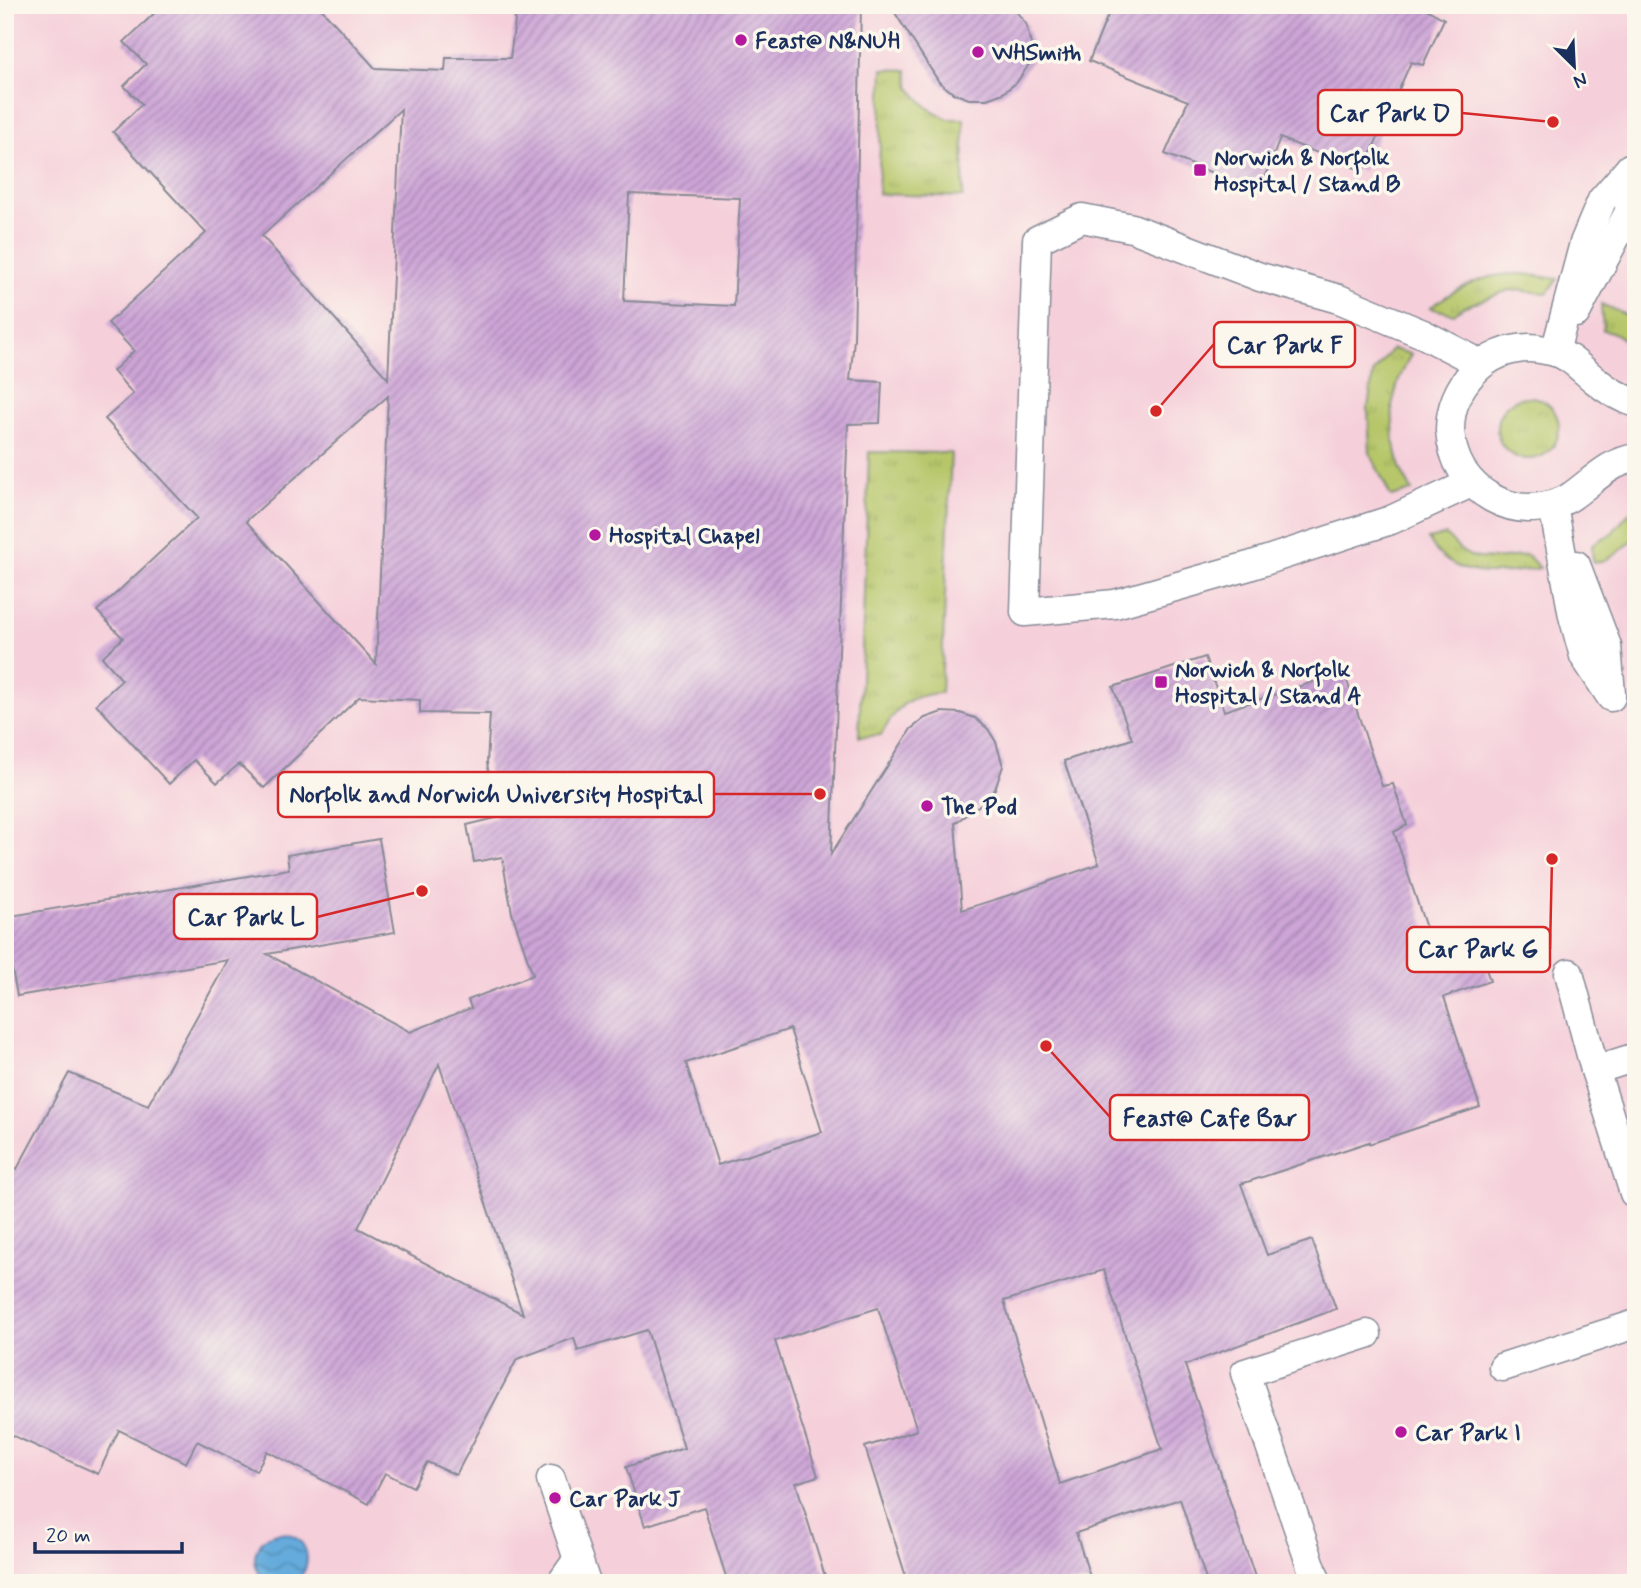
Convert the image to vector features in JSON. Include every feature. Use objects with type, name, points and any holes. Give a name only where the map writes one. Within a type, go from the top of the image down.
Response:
[{"type":"lane","points":[[1555,352],[1629,212],[1630,168]]},
{"type":"lane","points":[[1471,483],[1391,520],[1235,570],[1115,604],[1025,612],[1037,240],[1082,218],[1132,228],[1260,277],[1339,299],[1423,334],[1481,364]]},
{"type":"lane","points":[[1636,403],[1608,390],[1577,363],[1555,352],[1529,348],[1502,353],[1481,364],[1464,382],[1455,398],[1450,416],[1451,440],[1456,461],[1471,483],[1503,504],[1527,508],[1553,505],[1571,496],[1610,466],[1636,458]]},
{"type":"lane","points":[[1553,505],[1573,616],[1584,656],[1611,697]]},
{"type":"lane","points":[[1569,973],[1595,1070],[1634,1193]]},
{"type":"lane","points":[[1595,1070],[1636,1057]]},
{"type":"lane","points":[[1503,1367],[1636,1324]]},
{"type":"lane","points":[[1317,1583],[1245,1373],[1367,1334]]},
{"type":"lane","points":[[551,1479],[582,1571],[561,1583]]},
{"type":"shaded area","points":[[5,5],[1636,5],[1636,1583],[5,1583]]},
{"type":"green space","points":[[883,69],[907,70],[910,88],[928,108],[948,119],[964,119],[963,197],[878,194]]},
{"type":"green space","points":[[1525,274],[1558,279],[1547,293],[1509,290],[1463,307],[1454,314],[1430,308],[1454,292],[1483,279]]},
{"type":"green space","points":[[1601,304],[1631,317],[1636,322],[1636,353],[1617,335],[1603,330]]},
{"type":"green space","points":[[1392,349],[1411,354],[1399,379],[1392,405],[1394,440],[1400,468],[1412,491],[1391,497],[1370,453],[1368,408],[1373,374]]},
{"type":"green space","points":[[1522,397],[1534,397],[1550,406],[1557,416],[1557,440],[1550,450],[1534,459],[1522,459],[1511,454],[1502,445],[1497,434],[1497,422],[1502,411],[1511,402]]},
{"type":"green space","points":[[869,452],[951,453],[941,693],[919,696],[904,704],[881,735],[859,737]]},
{"type":"green space","points":[[1636,505],[1636,537],[1611,557],[1593,563],[1592,544],[1611,534]]},
{"type":"green space","points":[[1446,535],[1470,556],[1493,559],[1527,555],[1540,568],[1486,573],[1460,568],[1438,553],[1428,539]]},
{"type":"water","points":[[281,1533],[291,1535],[299,1541],[305,1549],[305,1569],[299,1577],[291,1583],[281,1585],[271,1583],[263,1577],[257,1569],[255,1559],[257,1549],[263,1541],[271,1535]]},
{"type":"building","points":[[163,5],[318,5],[375,68],[445,71],[446,58],[510,58],[517,5],[861,5],[854,339],[850,380],[882,382],[880,423],[848,424],[831,854],[911,729],[925,718],[942,712],[960,713],[975,718],[988,729],[996,742],[1003,766],[995,789],[985,801],[955,823],[962,910],[1099,864],[1064,761],[1132,739],[1113,687],[1205,657],[1224,711],[1344,672],[1382,786],[1393,784],[1407,825],[1394,832],[1433,949],[1475,936],[1490,981],[1444,997],[1480,1107],[1241,1184],[1267,1255],[1312,1240],[1336,1309],[1185,1365],[1257,1583],[1207,1583],[1180,1499],[1076,1533],[1092,1583],[908,1583],[865,1447],[917,1430],[878,1308],[775,1341],[818,1476],[796,1483],[827,1583],[728,1583],[704,1507],[645,1526],[626,1467],[684,1448],[647,1330],[578,1351],[574,1338],[517,1359],[456,1475],[427,1462],[413,1487],[385,1473],[369,1504],[267,1451],[256,1471],[197,1441],[186,1463],[119,1430],[98,1474],[5,1432],[5,1165],[17,1169],[69,1073],[148,1105],[228,960],[17,996],[5,917],[289,869],[287,855],[379,839],[395,932],[267,954],[410,1032],[471,1008],[468,1000],[533,975],[512,913],[502,857],[474,862],[467,825],[496,818],[487,763],[490,714],[420,713],[420,700],[359,697],[264,788],[239,764],[217,783],[194,760],[169,784],[96,704],[122,680],[102,657],[123,638],[97,611],[197,518],[105,419],[133,394],[113,371],[134,351],[108,323],[206,233],[113,132],[142,104],[124,86],[146,64],[124,42]],"holes":[[[401,109],[388,379],[262,236]],[[629,194],[740,198],[734,306],[624,301]],[[388,396],[376,664],[246,521]],[[790,1029],[822,1132],[718,1165],[686,1063]],[[439,1064],[523,1314],[358,1228]],[[1104,1270],[1162,1449],[1060,1484],[1004,1301]]]},
{"type":"building","name":"WHSmith","points":[[890,5],[1011,5],[1026,24],[1034,57],[1017,82],[1003,93],[987,99],[969,99],[953,93],[939,82]]},
{"type":"building","points":[[1112,5],[1419,5],[1444,19],[1423,65],[1411,62],[1363,171],[1280,138],[1260,192],[1165,154],[1188,101],[1089,61]]},
{"type":"place","name":"Feast@ N&NUH","points":[[741,40]]},
{"type":"place","name":"WHSmith","points":[[978,52]]},
{"type":"place","name":"Car Park D","points":[[1553,122]]},
{"type":"place","name":"Norwich & Norfolk Hospital / Stand B","points":[[1200,170]]},
{"type":"place","name":"Car Park F","points":[[1156,411]]},
{"type":"place","name":"Hospital Chapel","points":[[595,535]]},
{"type":"place","name":"Norwich & Norfolk Hospital / Stand A","points":[[1161,682]]},
{"type":"place","name":"Norfolk and Norwich University Hospital","points":[[820,794]]},
{"type":"place","name":"The Pod","points":[[927,806]]},
{"type":"place","name":"Car Park G","points":[[1552,859]]},
{"type":"place","name":"Car Park L","points":[[422,891]]},
{"type":"place","name":"Feast@ Cafe Bar","points":[[1046,1046]]},
{"type":"place","name":"Car Park I","points":[[1401,1432]]},
{"type":"place","name":"Car Park J","points":[[555,1498]]}]
